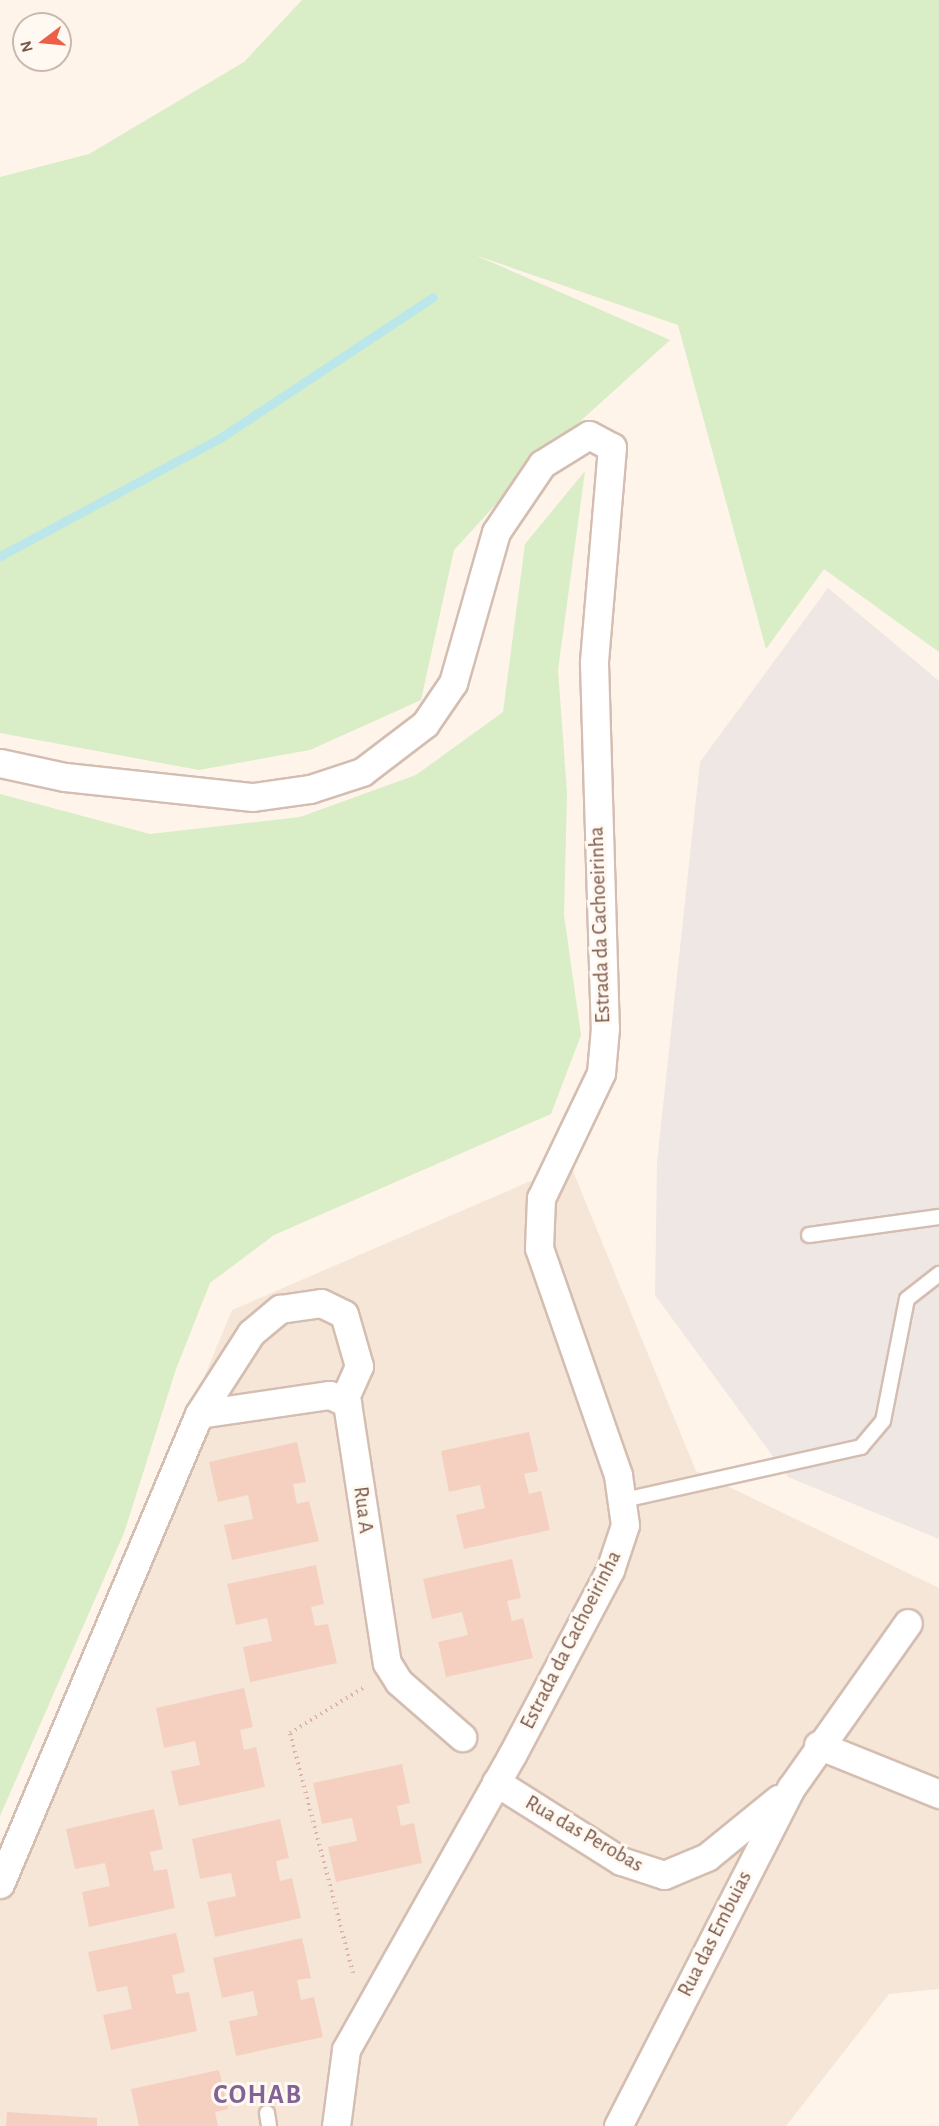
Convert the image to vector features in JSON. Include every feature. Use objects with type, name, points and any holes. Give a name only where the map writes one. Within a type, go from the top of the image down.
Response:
[{"type":"street","name":"Estrada da Cachoeirinha","points":[[0,762],[76,778],[253,796],[310,789],[362,772],[425,724],[453,683],[496,532],[542,464],[589,435],[612,447],[594,663],[605,1029],[601,1073],[541,1198],[539,1248],[624,1500],[625,1525],[610,1570],[496,1782],[346,2050],[336,2126]]},
{"type":"street","points":[[0,1884],[199,1414],[251,1333],[280,1309],[321,1303],[344,1314],[359,1366],[344,1399],[330,1395],[199,1414]]},
{"type":"street","name":"Rua A","points":[[344,1399],[350,1408],[379,1638],[391,1670],[462,1737]]},
{"type":"street","name":"Rua das Embuias","points":[[618,2126],[791,1788],[818,1745],[908,1623]]},
{"type":"street","points":[[818,1745],[939,1794]]},
{"type":"street","name":"Rua das Perobas","points":[[496,1782],[621,1861],[664,1875],[707,1857],[791,1788]]},
{"type":"lane","points":[[809,1235],[939,1217]]},
{"type":"lane","points":[[624,1500],[861,1447],[883,1421],[907,1299],[939,1274]]},
{"type":"path","points":[[365,2014],[290,1733],[391,1670]]},
{"type":"shaded area","points":[[828,588],[939,681],[939,1539],[788,1477],[655,1295],[657,1162],[700,762]]},
{"type":"shaded area","points":[[570,1164],[696,1471],[939,1588],[939,1989],[889,1994],[786,2126],[0,2126],[0,1869],[232,1310]]},
{"type":"green space","points":[[302,0],[939,0],[939,652],[824,569],[766,649],[678,325],[475,255],[670,340],[533,464],[454,550],[421,700],[310,750],[199,770],[0,733],[0,177],[89,154],[244,62]]},
{"type":"green space","points":[[585,471],[558,670],[567,793],[564,915],[581,1035],[551,1114],[274,1235],[210,1283],[176,1369],[124,1533],[0,1816],[0,794],[150,834],[300,817],[416,775],[503,712],[525,544]]},
{"type":"building","points":[[529,1432],[538,1471],[524,1474],[529,1494],[541,1491],[550,1530],[464,1549],[456,1515],[485,1508],[480,1485],[449,1492],[441,1451]]},
{"type":"building","points":[[297,1442],[306,1482],[293,1484],[297,1504],[309,1501],[319,1541],[232,1560],[224,1525],[253,1519],[248,1495],[218,1502],[209,1462]]},
{"type":"building","points":[[512,1559],[521,1598],[507,1601],[512,1621],[523,1618],[533,1658],[446,1677],[438,1642],[468,1635],[462,1612],[432,1619],[423,1579]]},
{"type":"building","points":[[316,1565],[324,1604],[311,1607],[315,1626],[328,1624],[337,1663],[250,1682],[243,1647],[272,1641],[267,1618],[236,1625],[227,1584]]},
{"type":"building","points":[[244,1688],[253,1727],[240,1730],[244,1750],[256,1747],[265,1787],[179,1806],[171,1771],[200,1765],[195,1741],[164,1748],[156,1708]]},
{"type":"building","points":[[402,1764],[410,1803],[397,1806],[401,1826],[414,1823],[422,1863],[336,1882],[328,1847],[357,1841],[352,1818],[322,1824],[313,1783]]},
{"type":"building","points":[[154,1809],[163,1849],[150,1852],[154,1871],[167,1869],[175,1908],[89,1927],[82,1892],[110,1886],[105,1863],[75,1869],[66,1829]]},
{"type":"building","points":[[280,1819],[289,1858],[276,1861],[280,1881],[292,1878],[301,1918],[215,1937],[207,1902],[236,1896],[231,1873],[200,1879],[192,1839]]},
{"type":"building","points":[[176,1933],[185,1972],[172,1975],[176,1994],[189,1992],[197,2031],[111,2050],[103,2015],[132,2009],[127,1986],[97,1992],[88,1952]]},
{"type":"building","points":[[302,1938],[311,1978],[297,1980],[301,2000],[314,1997],[323,2037],[236,2056],[229,2021],[258,2015],[253,1991],[222,1998],[213,1958]]},
{"type":"building","points":[[219,2070],[228,2109],[215,2112],[218,2126],[139,2126],[131,2089]]},
{"type":"building","points":[[7,2112],[97,2118],[97,2126],[6,2126]]},
{"type":"waterway","points":[[0,556],[220,438],[433,297]]},
{"type":"district","name":"COHAB","points":[[258,2095]]}]
